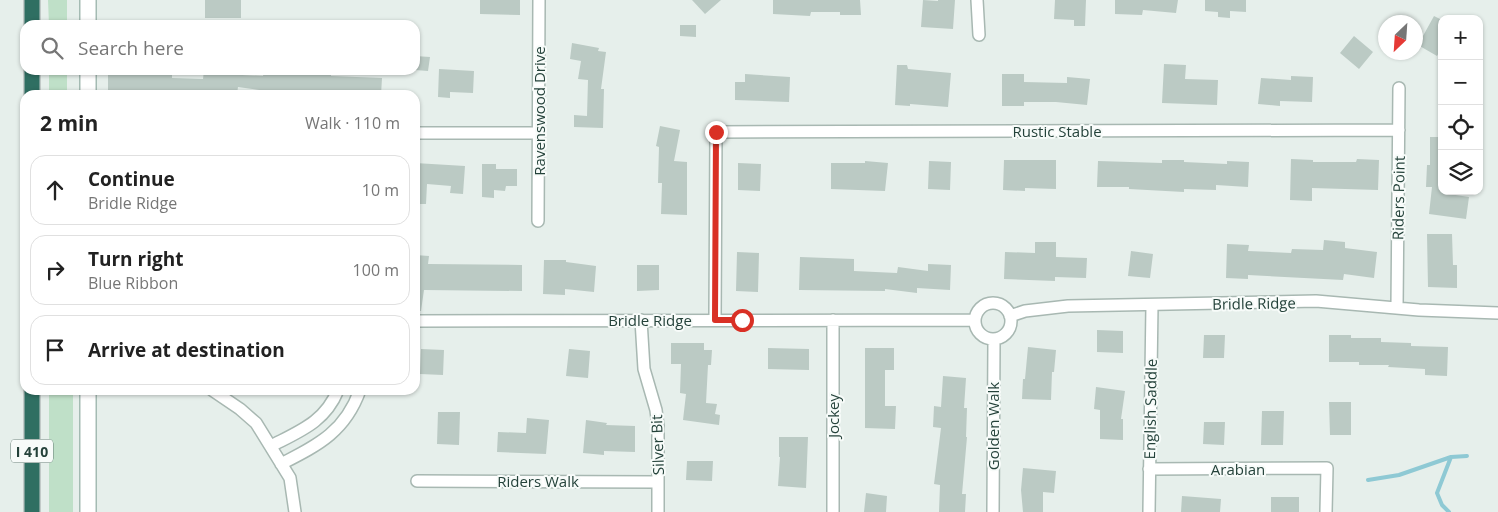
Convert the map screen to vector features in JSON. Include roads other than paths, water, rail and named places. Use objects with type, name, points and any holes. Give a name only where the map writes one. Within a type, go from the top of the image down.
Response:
[{"type":"highway","points":[[32,0],[32,20]]},
{"type":"highway","points":[[32,75],[32,90]]},
{"type":"highway","name":"I 410","points":[[32,395],[32,512]]},
{"type":"main road","points":[[88,0],[88,20]]},
{"type":"main road","points":[[88,75],[88,90]]},
{"type":"main road","points":[[88,395],[88,512]]},
{"type":"street","name":"Ravenswood Drive","points":[[538,221],[540,0]]},
{"type":"street","points":[[978,0],[979,35]]},
{"type":"street","name":"Riders Point","points":[[1397,308],[1399,88]]},
{"type":"street","name":"Rustic Stable","points":[[715,320],[716,132],[1399,130]]},
{"type":"street","points":[[420,133],[539,133]]},
{"type":"street","name":"Bridle Ridge","points":[[1010,316],[1025,311],[1059,307],[1316,302],[1419,310],[1498,313]]},
{"type":"street","points":[[991,304],[1003,306],[1010,316],[1011,323],[1006,334],[994,340],[980,334],[976,327],[975,320],[980,309],[991,304]]},
{"type":"street","name":"English Saddle","points":[[1149,512],[1152,305]]},
{"type":"street","name":"Silver Bit","points":[[641,320],[644,369],[656,410],[658,426],[658,512]]},
{"type":"street","name":"Jockey","points":[[833,320],[833,512]]},
{"type":"street","name":"Bridle Ridge","points":[[420,321],[975,320]]},
{"type":"street","name":"Golden Walk","points":[[993,512],[994,340]]},
{"type":"street","points":[[219,395],[256,423],[271,446],[290,478],[295,512]]},
{"type":"street","points":[[271,446],[303,429],[322,416],[332,404],[336,395]]},
{"type":"street","points":[[280,464],[314,447],[336,431],[351,410],[358,395]]},
{"type":"street","name":"Arabian","points":[[1149,469],[1326,468],[1326,512]]},
{"type":"street","name":"Riders Walk","points":[[417,481],[658,482]]},
{"type":"waterway","points":[[1449,512],[1442,505],[1437,493],[1451,457],[1467,456]]},
{"type":"waterway","points":[[1368,480],[1399,475],[1451,457]]}]
